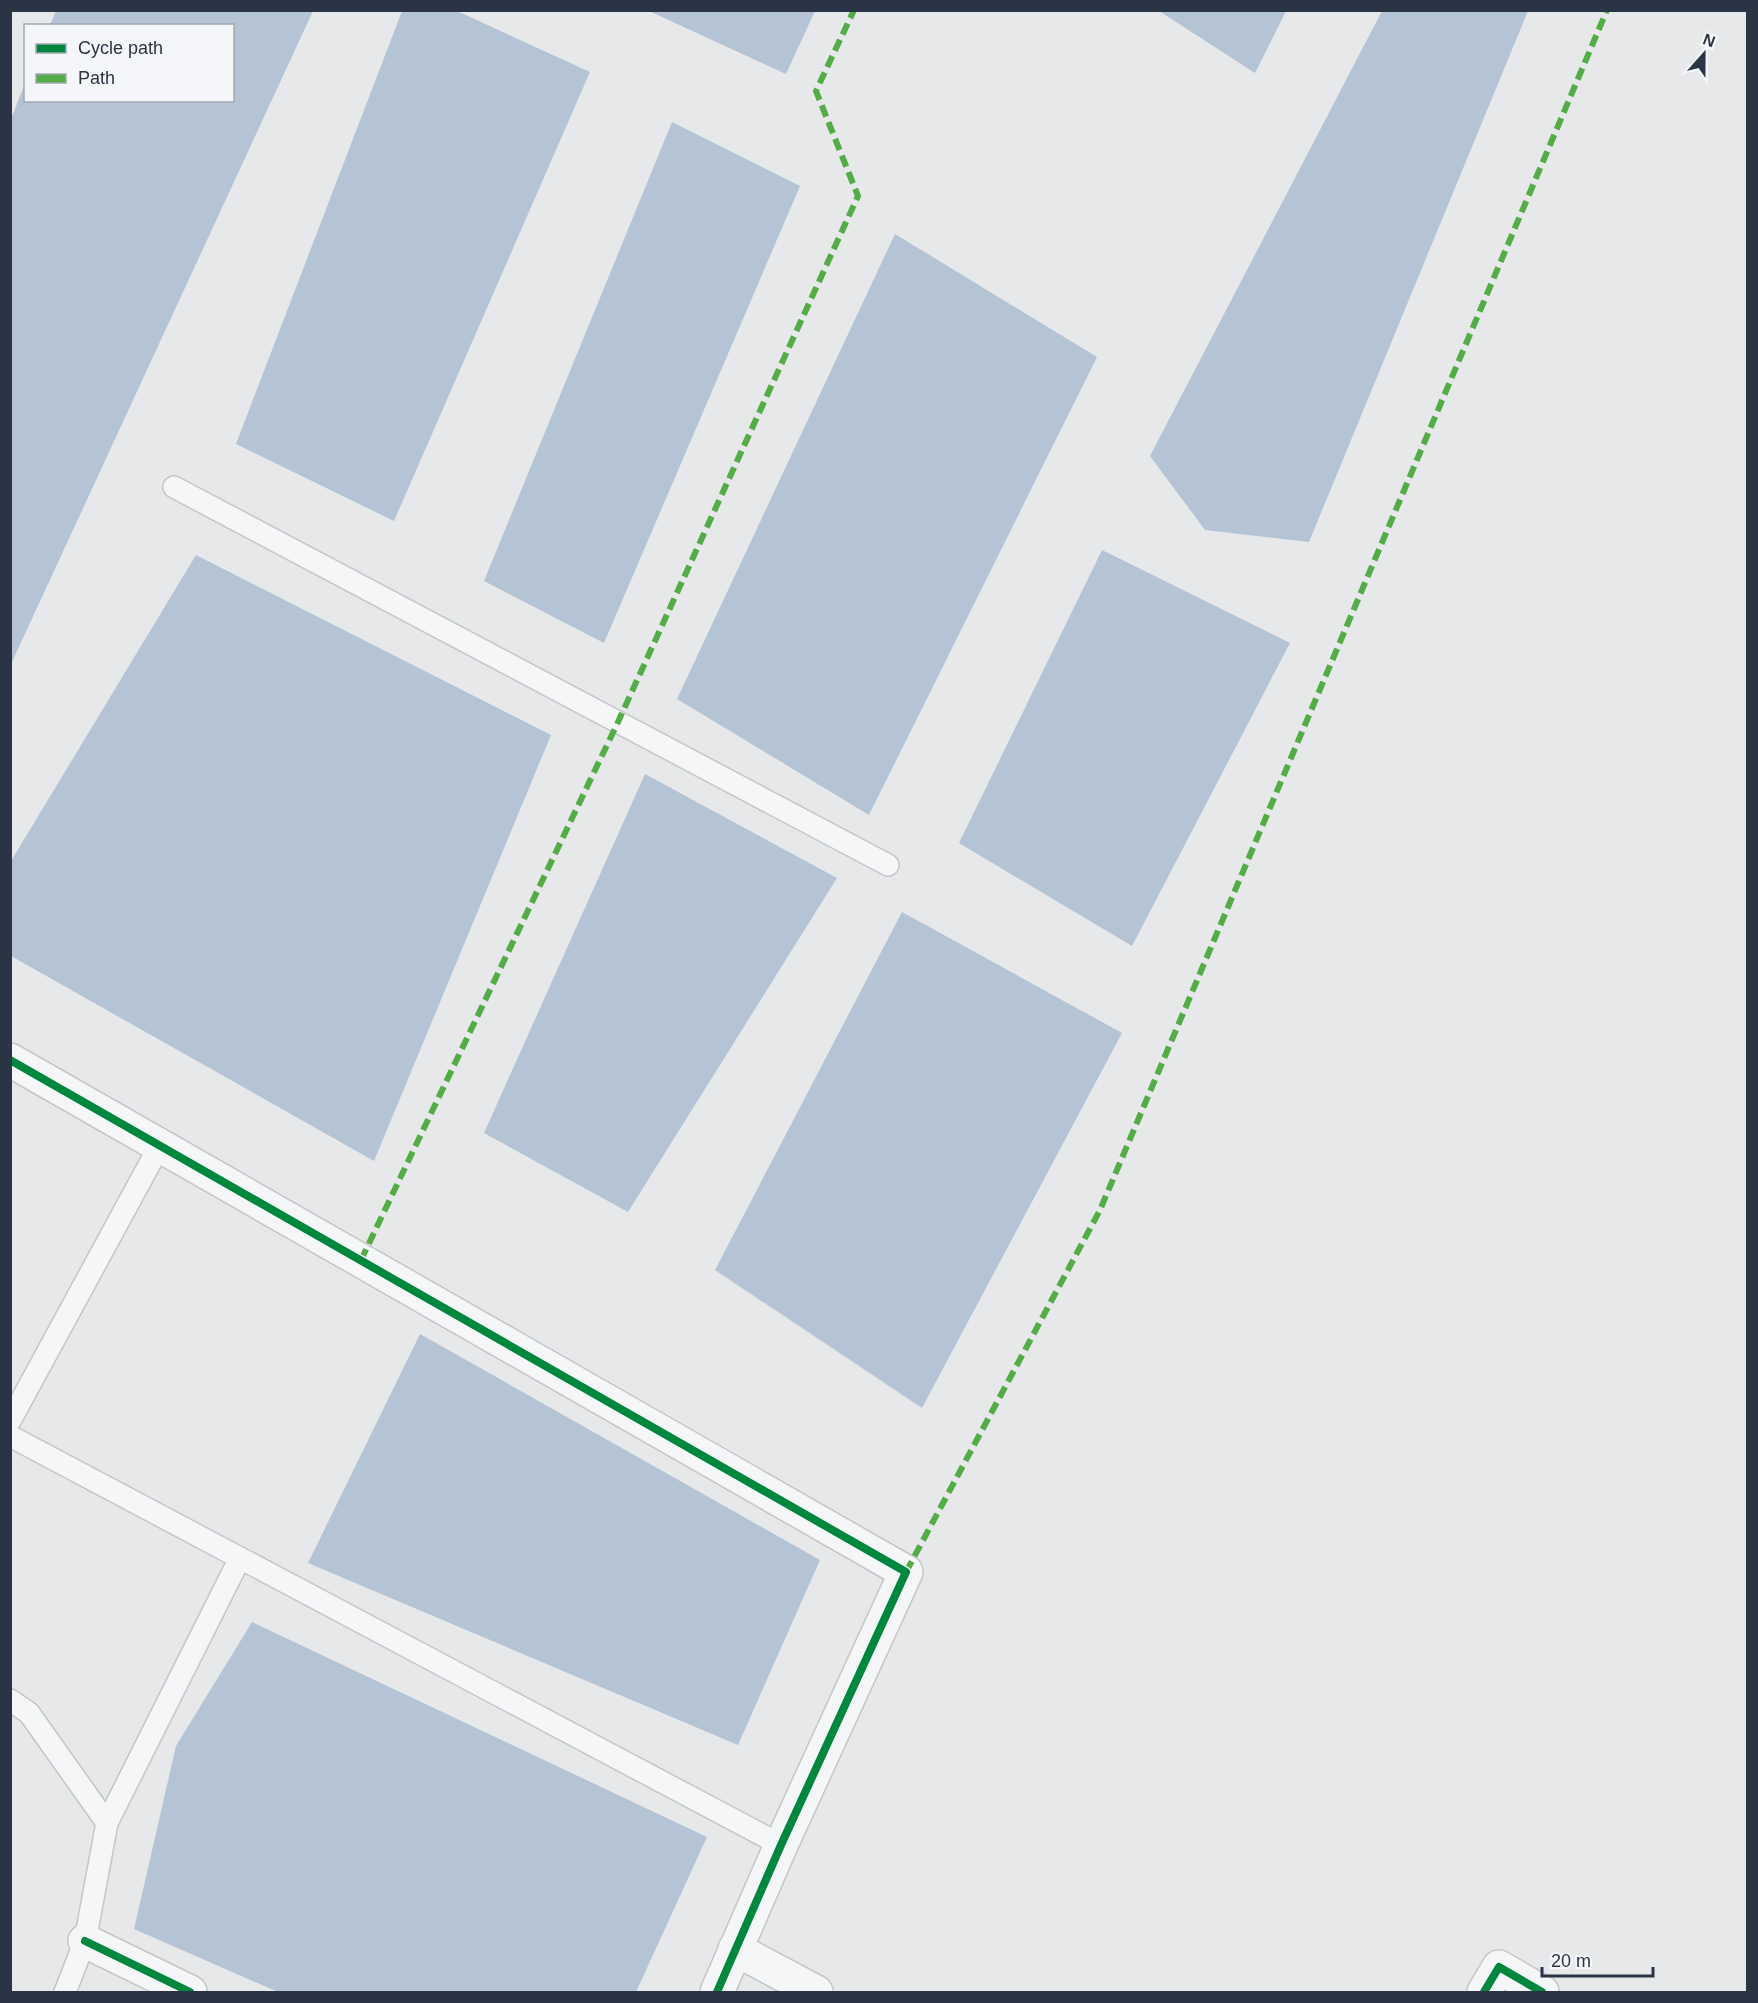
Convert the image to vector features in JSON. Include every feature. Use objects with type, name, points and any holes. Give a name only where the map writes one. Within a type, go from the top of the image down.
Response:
[{"type":"street","points":[[10,1060],[906,1572],[781,1845],[717,1992]]},
{"type":"street","points":[[85,1941],[190,1992]]},
{"type":"street","points":[[735,1949],[816,1992]]},
{"type":"street","points":[[1484,1992],[1499,1968],[1542,1992]]},
{"type":"lane","points":[[174,488],[888,865]]},
{"type":"lane","points":[[10,1421],[160,1145]]},
{"type":"lane","points":[[10,1436],[781,1845]]},
{"type":"lane","points":[[65,1992],[85,1941],[107,1823],[240,1558]]},
{"type":"lane","points":[[10,1700],[28,1713],[107,1823]]},
{"type":"water","points":[[56,11],[313,11],[11,664],[11,119],[24,86],[24,102],[234,102],[234,24],[50,24]]},
{"type":"water","points":[[402,11],[457,11],[590,72],[394,521],[236,444]]},
{"type":"water","points":[[649,11],[815,11],[786,74]]},
{"type":"water","points":[[1159,11],[1286,11],[1255,73]]},
{"type":"water","points":[[1382,11],[1528,11],[1309,542],[1205,530],[1150,456]]},
{"type":"water","points":[[672,122],[800,186],[604,643],[484,581]]},
{"type":"water","points":[[895,234],[1097,357],[869,815],[677,699]]},
{"type":"water","points":[[1102,550],[1290,643],[1132,946],[959,843]]},
{"type":"water","points":[[196,555],[551,735],[374,1161],[11,956],[11,861]]},
{"type":"water","points":[[645,774],[837,878],[628,1212],[484,1133]]},
{"type":"water","points":[[902,912],[1122,1033],[922,1408],[715,1270]]},
{"type":"water","points":[[420,1334],[820,1560],[738,1745],[308,1563]]},
{"type":"water","points":[[252,1622],[707,1837],[636,1992],[278,1992],[134,1929],[176,1746]]},
{"type":"marked path","points":[[361,1260],[618,722],[858,196],[816,91],[854,10]]},
{"type":"marked path","points":[[906,1572],[1100,1210],[1607,10]]},
{"type":"cycle path","points":[[10,1060],[906,1572],[781,1845],[717,1992]]},
{"type":"cycle path","points":[[85,1941],[190,1992]]},
{"type":"cycle path","points":[[1484,1992],[1499,1967],[1542,1992]]}]
